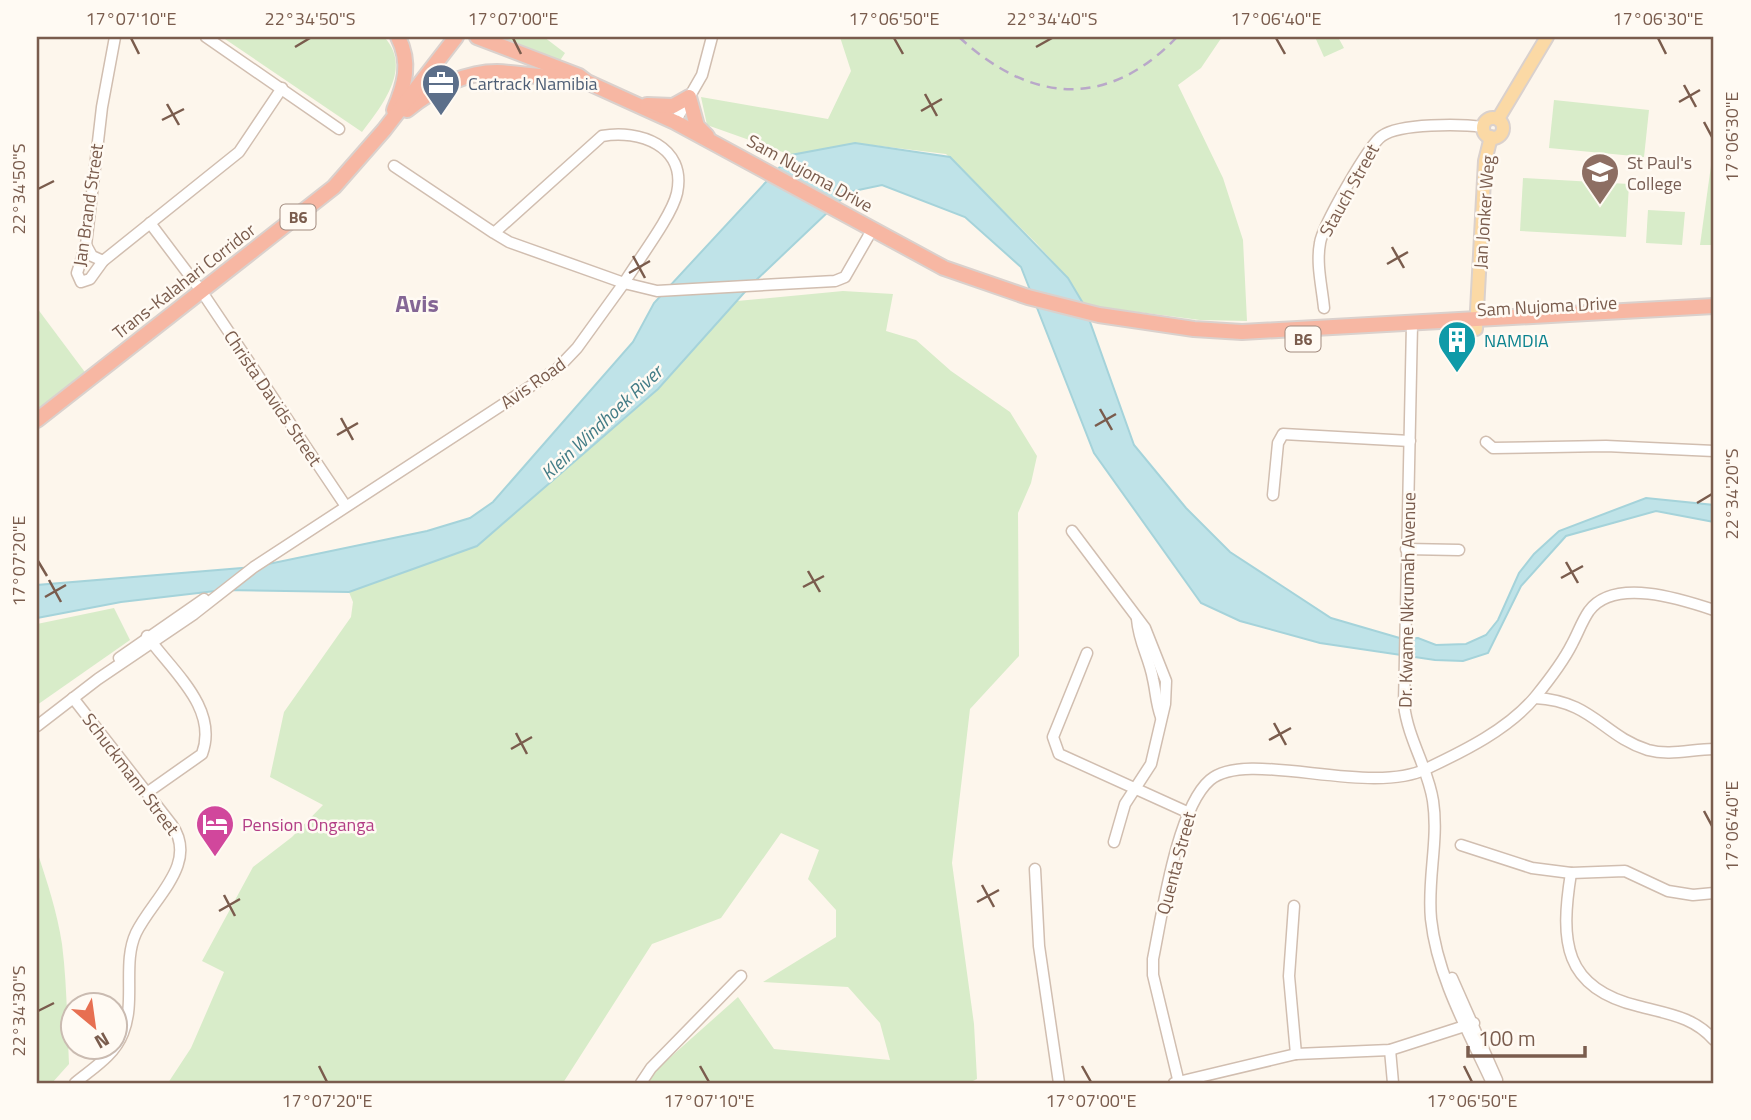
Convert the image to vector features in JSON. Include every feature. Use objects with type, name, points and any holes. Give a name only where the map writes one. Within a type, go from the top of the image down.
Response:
[{"type":"highway","points":[[384,130],[407,72],[406,58],[398,37]]},
{"type":"highway","name":"Trans-Kalahari Corridor","points":[[37,420],[326,194],[384,130],[458,37]]},
{"type":"highway","name":"B6","points":[[458,37],[564,77]]},
{"type":"highway","name":"Sam Nujoma Drive","points":[[477,37],[570,72],[675,122],[944,268],[1008,291],[1099,315],[1188,335],[1242,339],[1412,328],[1714,315]]},
{"type":"highway","name":"B6","points":[[384,130],[424,96],[462,78],[496,72],[564,77],[587,82]]},
{"type":"highway","points":[[636,103],[668,107],[689,97],[697,125],[722,146]]},
{"type":"highway","name":"Sam Nujoma Drive","points":[[1477,325],[1714,306]]},
{"type":"main road","points":[[1487,132],[1489,119],[1498,119],[1547,37]]},
{"type":"main road","name":"Jan Jonker Weg","points":[[1477,325],[1487,132]]},
{"type":"street","name":"Jan Brand Street","points":[[115,37],[102,107],[86,245],[77,272],[81,282],[90,279],[103,261],[239,152],[282,88]]},
{"type":"street","points":[[206,37],[339,129]]},
{"type":"street","points":[[675,122],[702,75],[712,37]]},
{"type":"street","name":"Stauch Street","points":[[1324,308],[1320,239],[1380,136],[1390,131],[1422,127],[1487,132]]},
{"type":"street","name":"Avis Road","points":[[37,726],[214,593],[224,590],[345,505],[557,369],[578,348],[624,282],[677,194],[678,178],[673,162],[667,150],[657,141],[639,135],[616,133],[602,136],[494,233]]},
{"type":"street","points":[[394,166],[494,233],[533,253],[657,291],[835,281],[845,276],[872,230]]},
{"type":"street","points":[[150,223],[202,292]]},
{"type":"street","points":[[86,245],[92,256],[103,261]]},
{"type":"street","name":"Christa Davids Street","points":[[202,292],[345,505]]},
{"type":"street","name":"Dr. Kwame Nkrumah Avenue","points":[[1412,328],[1406,549],[1406,721],[1433,797],[1437,826],[1431,917],[1439,953],[1495,1083]]},
{"type":"street","points":[[1273,495],[1278,443],[1283,434],[1410,441]]},
{"type":"street","points":[[1486,442],[1493,448],[1606,446],[1714,451]]},
{"type":"street","points":[[1072,531],[1137,618],[1153,644],[1166,681],[1151,764],[1119,816],[1114,842]]},
{"type":"street","points":[[1406,549],[1458,550]]},
{"type":"street","name":"Quenta Street","points":[[1177,1083],[1153,975],[1153,959],[1187,812],[1212,778],[1234,767],[1369,779],[1397,779],[1424,770],[1498,729],[1535,698],[1570,647],[1588,612],[1607,597],[1637,594],[1714,610]]},
{"type":"street","points":[[1137,618],[1141,649],[1153,678],[1155,701],[1161,717]]},
{"type":"street","points":[[148,792],[196,761],[202,754],[206,737],[202,708],[150,639]]},
{"type":"street","points":[[1141,649],[1144,644],[1153,644]]},
{"type":"street","points":[[1087,653],[1053,743],[1059,754],[1187,812]]},
{"type":"street","name":"Schuckmann Street","points":[[73,698],[177,831],[183,846],[181,859],[134,939],[129,1007],[123,1033],[107,1057],[75,1083]]},
{"type":"street","points":[[1535,698],[1563,701],[1581,708],[1650,750],[1714,750]]},
{"type":"street","points":[[1461,845],[1510,863],[1572,873],[1625,871],[1668,891],[1693,895],[1714,893]]},
{"type":"street","points":[[1035,869],[1039,946],[1059,1083]]},
{"type":"street","points":[[1572,873],[1566,907],[1567,934],[1583,979],[1603,996],[1691,1020],[1714,1040]]},
{"type":"street","points":[[1294,906],[1289,976],[1296,1054]]},
{"type":"street","points":[[634,1083],[741,976]]},
{"type":"street","points":[[1177,1083],[1296,1054],[1390,1050],[1470,1025]]},
{"type":"street","points":[[1390,1050],[1393,1083]]},
{"type":"street","points":[[641,1083],[651,1068]]},
{"type":"green space","points":[[222,37],[384,37],[396,61],[395,73],[385,98],[362,132]]},
{"type":"green space","points":[[497,37],[544,37],[565,53],[559,62]]},
{"type":"green space","points":[[840,37],[1222,37],[1201,68],[1178,85],[1223,178],[1243,240],[1247,321],[1200,320],[1084,305],[1068,278],[946,154],[855,143],[791,155],[707,125],[701,97],[828,119],[851,71]]},
{"type":"green space","points":[[1315,37],[1338,37],[1344,48],[1324,57]]},
{"type":"green space","points":[[1554,100],[1649,110],[1644,157],[1549,148]]},
{"type":"green space","points":[[1714,144],[1714,245],[1700,245]]},
{"type":"green space","points":[[1523,178],[1629,184],[1626,237],[1520,231]]},
{"type":"green space","points":[[1648,210],[1685,212],[1682,245],[1646,243]]},
{"type":"green space","points":[[843,291],[893,294],[886,331],[916,340],[951,371],[1010,412],[1037,456],[1031,483],[1018,513],[1019,656],[970,709],[952,863],[974,1024],[977,1079],[969,1083],[652,1083],[647,1078],[738,997],[774,1049],[890,1060],[880,1023],[848,987],[763,982],[836,937],[836,910],[808,879],[819,850],[781,833],[721,918],[652,944],[563,1083],[168,1083],[191,1048],[224,972],[202,961],[253,867],[292,837],[323,805],[270,777],[284,712],[351,617],[353,602],[349,592],[477,546],[658,389],[737,301]]},
{"type":"green space","points":[[37,308],[90,379],[37,418]]},
{"type":"green space","points":[[114,608],[130,640],[37,705],[37,624]]},
{"type":"green space","points":[[37,851],[62,944],[66,990],[60,990],[60,1060],[69,1060],[69,1064],[52,1083],[37,1083]]},
{"type":"water","name":"Klein Windhoek River","points":[[855,143],[950,157],[1068,278],[1084,305],[1134,445],[1186,508],[1230,552],[1331,618],[1403,639],[1418,638],[1436,645],[1466,644],[1486,635],[1498,620],[1519,573],[1534,554],[1559,531],[1646,498],[1714,505],[1714,522],[1656,511],[1566,536],[1521,586],[1488,653],[1463,661],[1435,660],[1320,643],[1240,621],[1201,603],[1094,453],[1021,267],[965,217],[882,185],[849,192],[751,285],[658,389],[477,546],[349,592],[224,590],[121,602],[37,618],[37,585],[254,567],[427,531],[470,518],[493,502],[633,342],[654,303],[791,155]]},
{"type":"railway","points":[[959,37],[986,59],[1013,75],[1041,85],[1068,89],[1096,86],[1123,77],[1150,61],[1177,37]]},
{"type":"place","name":"Cartrack Namibia","points":[[441,117]]},
{"type":"place","name":"St Paul's College","points":[[1600,206]]},
{"type":"place","name":"NAMDIA","points":[[1457,374]]},
{"type":"place","name":"Pension Onganga","points":[[215,858]]},
{"type":"district","name":"Avis","points":[[417,303]]}]
